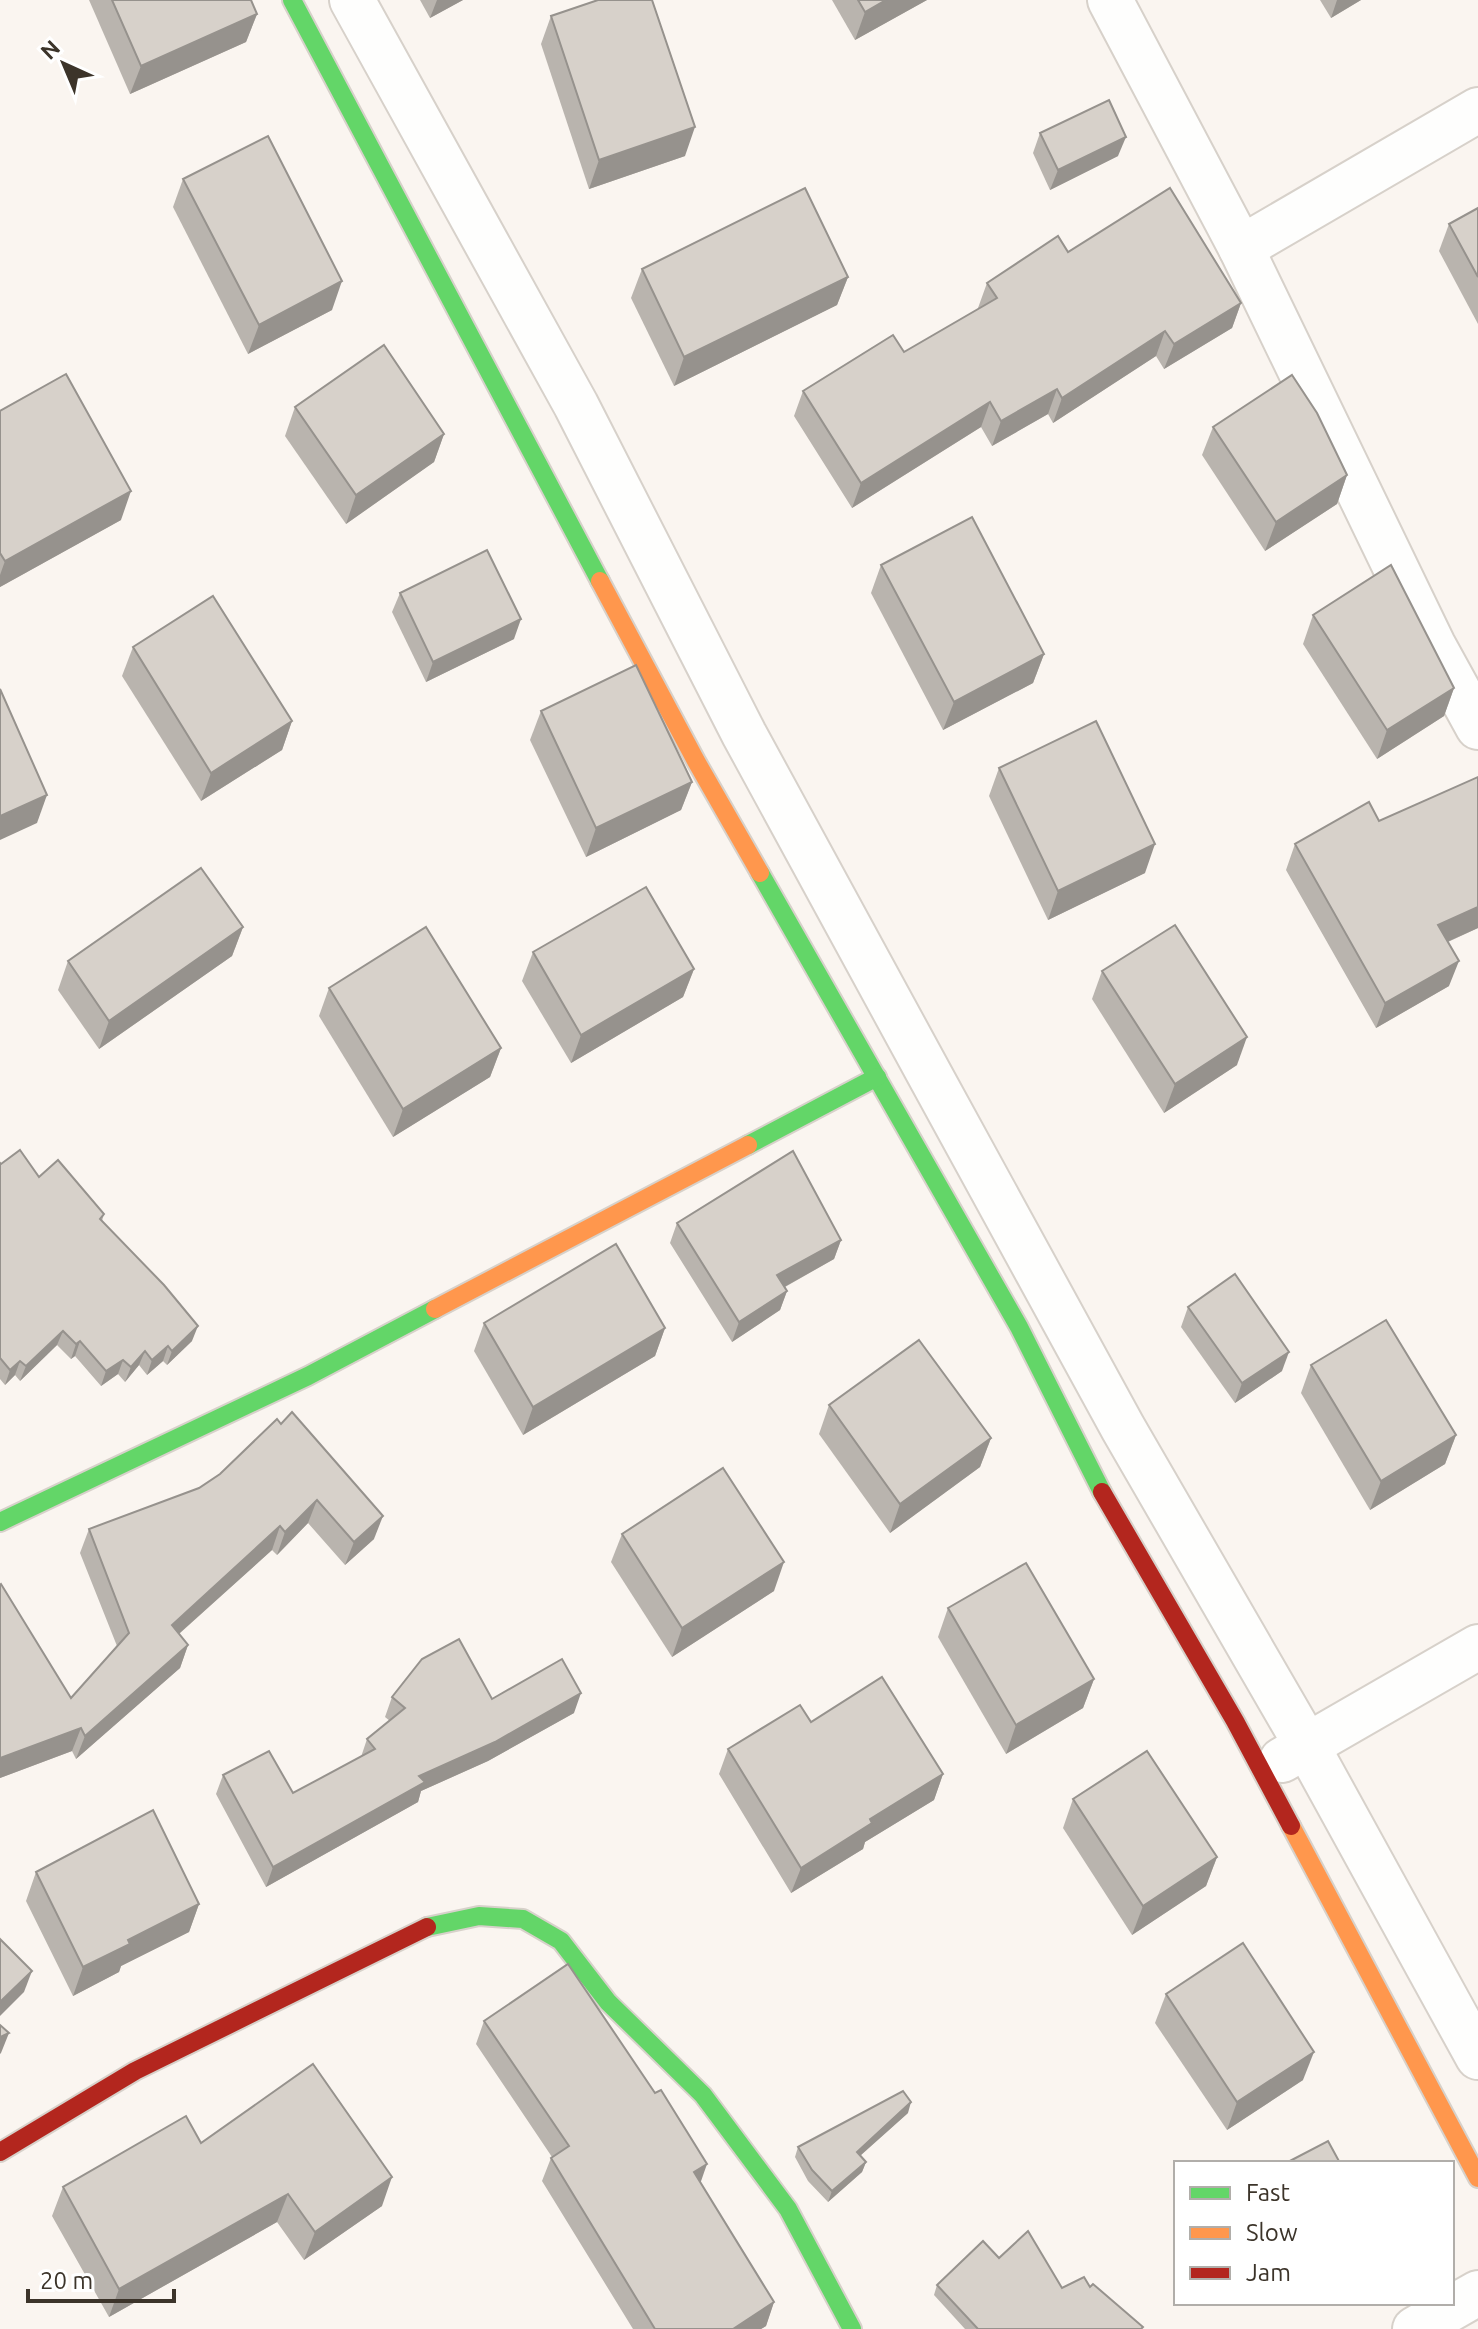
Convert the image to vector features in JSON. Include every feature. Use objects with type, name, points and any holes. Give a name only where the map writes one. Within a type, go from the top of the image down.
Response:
[{"type":"street","points":[[292,0],[696,761],[1019,1327],[1108,1503],[1262,1771],[1478,2178]]},
{"type":"street","points":[[352,0],[576,405],[744,734],[947,1107],[1123,1428],[1307,1746],[1478,2057]]},
{"type":"street","points":[[1110,0],[1241,248],[1433,645],[1478,727]]},
{"type":"street","points":[[1241,248],[1478,110]]},
{"type":"street","points":[[0,1522],[308,1376],[877,1077]]},
{"type":"street","points":[[1262,1771],[1478,1647]]},
{"type":"street","points":[[0,2152],[135,2071],[422,1928],[479,1916],[523,1919],[561,1941],[608,2002],[703,2095],[788,2209],[852,2329]]},
{"type":"street","points":[[1415,2329],[1478,2293]]},
{"type":"building","points":[[112,0],[251,0],[257,14],[141,66]]},
{"type":"building","points":[[598,0],[652,0],[695,127],[599,160],[551,16]]},
{"type":"building","points":[[858,0],[886,0],[865,12]]},
{"type":"building","points":[[1109,100],[1126,137],[1058,170],[1040,133]]},
{"type":"building","points":[[268,136],[342,281],[259,325],[183,179]]},
{"type":"building","points":[[805,188],[848,277],[684,357],[642,269]]},
{"type":"building","points":[[1170,188],[1241,303],[1174,344],[1165,331],[1062,398],[1057,389],[1001,421],[990,402],[861,483],[803,391],[893,335],[904,352],[997,298],[987,283],[1058,236],[1068,252]]},
{"type":"building","points":[[1478,208],[1478,277],[1449,224]]},
{"type":"building","points":[[384,345],[444,434],[356,495],[295,407]]},
{"type":"building","points":[[66,374],[131,491],[5,561],[0,553],[0,411]]},
{"type":"building","points":[[1292,375],[1317,413],[1347,475],[1276,522],[1213,427]]},
{"type":"building","points":[[972,517],[1044,654],[954,702],[881,565]]},
{"type":"building","points":[[487,550],[521,619],[433,662],[400,593]]},
{"type":"building","points":[[1391,565],[1454,688],[1387,730],[1313,615]]},
{"type":"building","points":[[213,596],[292,721],[211,773],[133,647]]},
{"type":"building","points":[[636,665],[692,782],[596,828],[541,711]]},
{"type":"building","points":[[0,689],[47,795],[0,816]]},
{"type":"building","points":[[1096,721],[1155,844],[1058,891],[999,768]]},
{"type":"building","points":[[1478,777],[1478,907],[1438,925],[1459,961],[1385,1003],[1295,844],[1369,802],[1379,821]]},
{"type":"building","points":[[201,868],[243,927],[109,1021],[68,961]]},
{"type":"building","points":[[646,887],[694,969],[581,1035],[533,952]]},
{"type":"building","points":[[1175,925],[1247,1037],[1175,1084],[1102,971]]},
{"type":"building","points":[[426,927],[501,1048],[403,1109],[329,988]]},
{"type":"building","points":[[20,1150],[39,1177],[58,1160],[104,1214],[100,1219],[164,1285],[198,1326],[172,1351],[168,1346],[152,1360],[145,1351],[131,1367],[123,1360],[106,1371],[80,1341],[76,1344],[63,1331],[26,1366],[20,1361],[10,1370],[0,1358],[0,1163]]},
{"type":"building","points":[[793,1151],[841,1240],[777,1275],[787,1291],[739,1322],[677,1223]]},
{"type":"building","points":[[616,1244],[665,1328],[533,1407],[484,1323]]},
{"type":"building","points":[[1235,1274],[1289,1352],[1242,1383],[1188,1307]]},
{"type":"building","points":[[1386,1320],[1456,1435],[1381,1481],[1311,1365]]},
{"type":"building","points":[[919,1340],[991,1438],[900,1504],[829,1405]]},
{"type":"building","points":[[292,1412],[383,1516],[354,1542],[317,1500],[285,1532],[280,1526],[172,1625],[188,1645],[85,1736],[81,1728],[0,1758],[0,1585],[71,1698],[129,1633],[89,1529],[199,1488],[220,1474],[277,1419],[281,1424]]},
{"type":"building","points":[[723,1468],[784,1562],[682,1628],[622,1534]]},
{"type":"building","points":[[1026,1563],[1094,1679],[1016,1725],[948,1608]]},
{"type":"building","points":[[459,1639],[492,1699],[562,1659],[581,1693],[495,1742],[419,1776],[425,1782],[273,1867],[223,1775],[269,1751],[293,1793],[375,1749],[367,1739],[405,1708],[392,1697],[422,1659]]},
{"type":"building","points":[[882,1677],[943,1774],[870,1819],[872,1823],[801,1868],[728,1749],[800,1705],[811,1722]]},
{"type":"building","points":[[1147,1751],[1217,1857],[1143,1906],[1073,1799]]},
{"type":"building","points":[[153,1810],[199,1904],[83,1967],[36,1872]]},
{"type":"building","points":[[0,1939],[32,1971],[0,2002]]},
{"type":"building","points":[[1243,1943],[1314,2052],[1237,2102],[1166,1994]]},
{"type":"building","points":[[568,1964],[655,2093],[661,2090],[707,2164],[694,2172],[774,2302],[733,2329],[655,2329],[551,2158],[569,2146],[484,2021]]},
{"type":"building","points":[[0,2025],[9,2033],[0,2037]]},
{"type":"building","points":[[313,2064],[392,2177],[315,2232],[288,2194],[119,2289],[63,2187],[186,2116],[201,2143]]},
{"type":"building","points":[[903,2091],[911,2102],[857,2152],[866,2162],[832,2191],[812,2170],[798,2147]]},
{"type":"building","points":[[1328,2141],[1339,2161],[1290,2161]]},
{"type":"building","points":[[1028,2231],[1062,2288],[1084,2277],[1090,2287],[1093,2284],[1143,2327],[978,2329],[937,2285],[983,2241],[999,2258]]},
{"type":"traffic: fast","points":[[292,0],[600,581]]},
{"type":"traffic: fast","points":[[760,873],[1019,1327],[1102,1492]]},
{"type":"traffic: fast","points":[[748,1145],[877,1077]]},
{"type":"traffic: fast","points":[[0,1522],[308,1376],[435,1309]]},
{"type":"traffic: fast","points":[[427,1927],[479,1916],[523,1919],[561,1941],[608,2002],[703,2095],[788,2209],[852,2329]]},
{"type":"traffic: slow","points":[[600,581],[760,873]]},
{"type":"traffic: slow","points":[[435,1309],[748,1145]]},
{"type":"traffic: slow","points":[[1291,1826],[1478,2178]]},
{"type":"traffic: jam","points":[[1102,1492],[1235,1721],[1291,1826]]},
{"type":"traffic: jam","points":[[0,2152],[135,2071],[427,1927]]}]
